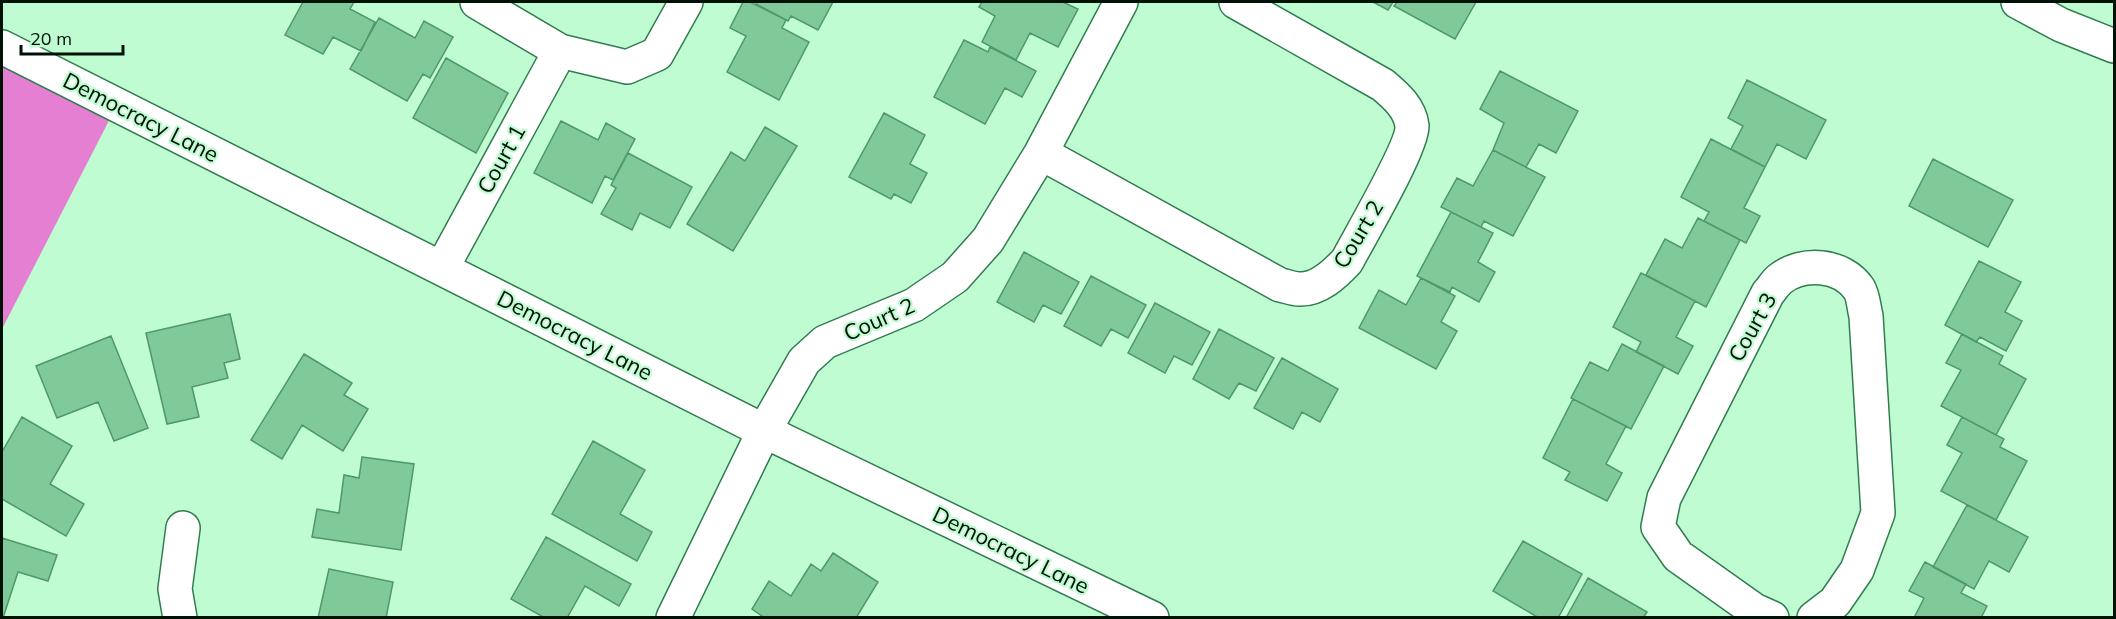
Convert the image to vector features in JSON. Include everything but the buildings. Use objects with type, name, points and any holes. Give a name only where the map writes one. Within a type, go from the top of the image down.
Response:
[{"type":"street","points":[[477,2],[560,51],[627,67],[657,54],[686,2]]},
{"type":"street","name":"Court 2","points":[[673,618],[764,431],[804,361],[825,342],[914,305],[955,277],[988,240],[1041,153],[1121,2]]},
{"type":"street","name":"Court 2","points":[[1041,153],[1280,285],[1300,290],[1317,285],[1335,275],[1347,261],[1405,150],[1412,128],[1409,114],[1400,101],[1383,85],[1236,2]]},
{"type":"street","points":[[2018,2],[2061,25],[2115,46]]},
{"type":"street","name":"Democracy Lane","points":[[2,47],[764,431],[1152,618]]},
{"type":"street","name":"Court 1","points":[[442,268],[560,51]]},
{"type":"street","name":"Court 3","points":[[1759,615],[1678,556],[1658,527],[1664,498],[1768,293],[1780,279],[1795,271],[1816,267],[1840,271],[1860,290],[1866,316],[1878,513],[1857,570],[1835,602],[1814,618]]},
{"type":"street","points":[[180,618],[175,589],[183,528]]},
{"type":"shaded area","points":[[2,47],[117,105],[2,329]]}]
